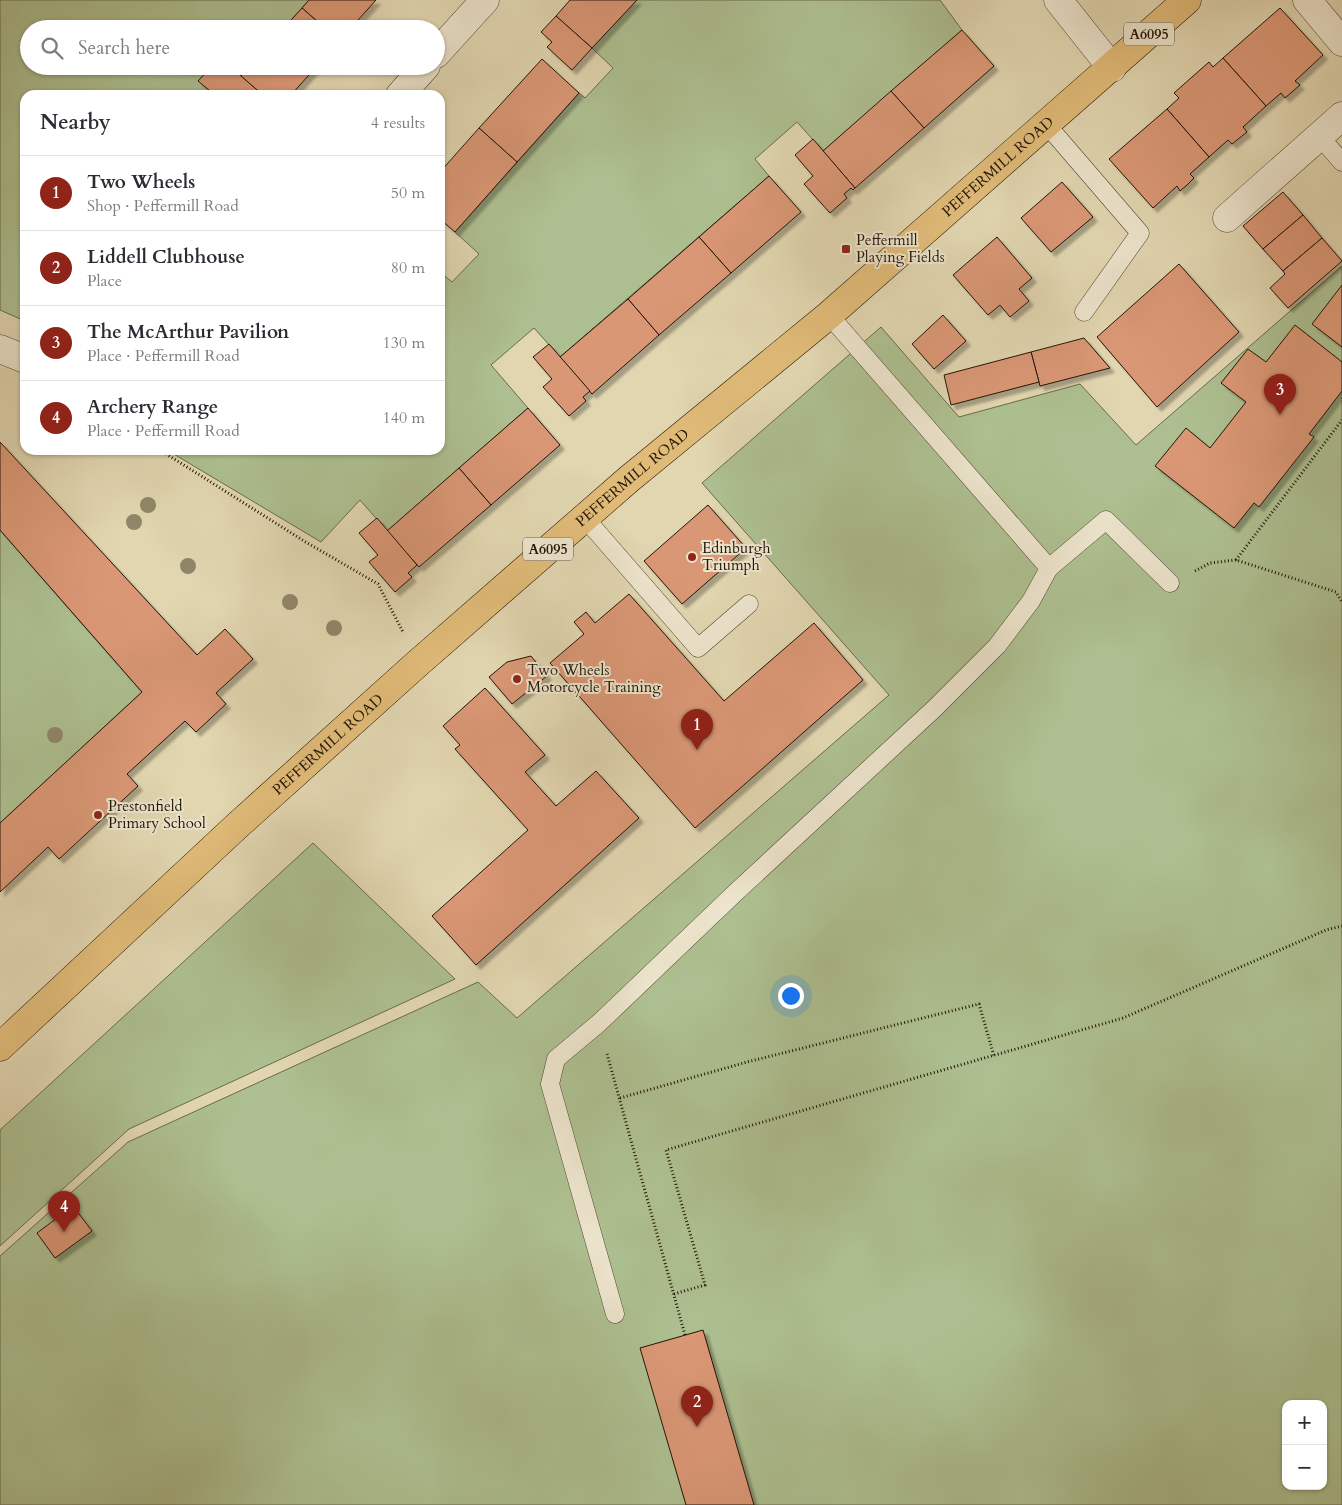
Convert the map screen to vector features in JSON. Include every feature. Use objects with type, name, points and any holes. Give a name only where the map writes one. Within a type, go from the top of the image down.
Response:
[{"type":"main road","name":"PEFFERMILL ROAD","points":[[0,1047],[238,824],[418,663],[584,517],[828,315],[1112,68],[1187,0]]},
{"type":"street","points":[[445,44],[484,0]]},
{"type":"street","points":[[1058,0],[1112,68]]},
{"type":"street","points":[[1307,0],[1342,42]]},
{"type":"street","points":[[404,90],[418,75]]},
{"type":"street","points":[[1227,218],[1342,116]]},
{"type":"street","points":[[0,349],[20,357]]},
{"type":"lane","points":[[1047,125],[1140,233],[1084,312]]},
{"type":"lane","points":[[1320,137],[1342,162]]},
{"type":"lane","points":[[828,315],[1049,568]]},
{"type":"lane","points":[[584,517],[698,648],[749,604]]},
{"type":"lane","points":[[615,1314],[550,1084],[556,1059],[599,1023],[735,892],[935,708],[997,646],[1031,601],[1049,568],[1106,520],[1170,584]]},
{"type":"path","points":[[1236,560],[1342,420]]},
{"type":"path","points":[[168,455],[378,584],[418,663]]},
{"type":"path","points":[[1170,584],[1210,563],[1236,560],[1342,595]]},
{"type":"path","points":[[1336,592],[1342,602]]},
{"type":"path","points":[[674,1294],[705,1285],[666,1150],[1123,1018],[1326,930],[1342,926]]},
{"type":"path","points":[[620,1098],[756,1060],[979,1004],[994,1056]]},
{"type":"path","points":[[599,1023],[685,1335]]},
{"type":"green space","points":[[0,0],[309,0],[291,20],[20,20],[20,75],[204,75],[199,81],[209,90],[20,90],[20,319],[0,310]]},
{"type":"green space","points":[[637,0],[940,0],[962,30],[823,151],[797,122],[755,159],[769,176],[560,357],[534,328],[491,365],[528,408],[387,531],[360,500],[321,542],[175,455],[445,455],[445,276],[452,282],[479,254],[455,232],[579,93],[585,98],[613,68],[592,48]]},
{"type":"green space","points":[[1342,266],[1342,1505],[0,1505],[0,1256],[128,1142],[478,982],[517,1018],[889,695],[702,483],[881,327],[959,417],[1080,384],[1136,445]]},
{"type":"green space","points":[[0,530],[142,692],[0,823]]},
{"type":"green space","points":[[313,843],[455,979],[129,1129],[0,1246],[0,1130]]},
{"type":"building","points":[[309,0],[376,0],[358,20],[316,20],[302,8]]},
{"type":"building","points":[[570,0],[637,0],[592,48],[556,16]]},
{"type":"building","points":[[302,8],[316,20],[291,20]]},
{"type":"building","points":[[1280,8],[1323,55],[1295,81],[1300,85],[1285,98],[1281,93],[1266,106],[1223,58]]},
{"type":"building","points":[[556,16],[592,48],[572,70],[547,47],[552,42],[541,32]]},
{"type":"building","points":[[962,30],[994,66],[924,128],[891,91]]},
{"type":"building","points":[[1223,58],[1266,106],[1243,127],[1247,132],[1232,144],[1228,140],[1209,157],[1167,109],[1179,98],[1174,93],[1209,62],[1213,67]]},
{"type":"building","points":[[542,59],[579,93],[517,162],[479,128]]},
{"type":"building","points":[[204,75],[240,75],[257,90],[209,90],[198,81]]},
{"type":"building","points":[[309,75],[295,90],[257,90],[241,76]]},
{"type":"building","points":[[891,91],[924,128],[855,188],[823,151]]},
{"type":"building","points":[[1167,109],[1209,157],[1190,174],[1194,178],[1187,185],[1180,191],[1177,186],[1153,208],[1109,159]]},
{"type":"building","points":[[479,128],[517,162],[455,232],[445,223],[445,166]]},
{"type":"building","points":[[813,139],[855,188],[853,190],[851,188],[844,194],[847,198],[830,213],[804,184],[813,176],[795,155]]},
{"type":"building","points":[[769,176],[801,212],[731,273],[699,237]]},
{"type":"building","points":[[1062,182],[1093,217],[1051,252],[1021,218]]},
{"type":"building","points":[[1283,192],[1303,215],[1263,249],[1243,226]]},
{"type":"building","points":[[1303,215],[1322,238],[1283,271],[1263,249]]},
{"type":"building","points":[[699,237],[731,273],[659,335],[628,299]]},
{"type":"building","points":[[997,237],[1032,278],[1019,289],[1029,301],[1010,317],[1000,305],[988,315],[953,275]]},
{"type":"building","points":[[1322,238],[1342,261],[1288,308],[1270,288],[1285,274],[1283,271]]},
{"type":"building","points":[[1179,264],[1239,332],[1157,407],[1097,337]]},
{"type":"building","points":[[1342,285],[1342,347],[1312,324]]},
{"type":"building","points":[[628,299],[659,335],[592,394],[560,357]]},
{"type":"building","points":[[943,315],[966,341],[934,369],[912,344]]},
{"type":"building","points":[[1295,325],[1342,362],[1342,391],[1309,434],[1314,437],[1259,507],[1254,503],[1234,528],[1155,466],[1186,428],[1210,448],[1246,402],[1221,383],[1248,349],[1266,362]]},
{"type":"building","points":[[1084,338],[1110,368],[1040,386],[1031,352]]},
{"type":"building","points":[[549,344],[590,391],[583,397],[586,401],[569,416],[543,387],[552,379],[533,357]]},
{"type":"building","points":[[1031,352],[1039,382],[951,405],[944,375]]},
{"type":"building","points":[[528,408],[560,445],[491,505],[459,468]]},
{"type":"building","points":[[0,442],[197,655],[225,629],[253,659],[216,693],[226,704],[196,732],[185,721],[127,774],[138,786],[59,859],[48,847],[0,892],[0,823],[142,692],[0,530]]},
{"type":"building","points":[[459,468],[491,505],[419,567],[387,531]]},
{"type":"building","points":[[708,505],[746,548],[682,604],[644,561]]},
{"type":"building","points":[[377,518],[417,565],[408,573],[412,577],[395,592],[369,562],[378,555],[359,533]]},
{"type":"building","points":[[629,594],[724,701],[814,623],[863,680],[695,828],[550,663],[584,634],[574,622],[586,612],[595,623]]},
{"type":"building","points":[[531,656],[547,676],[512,704],[489,677],[507,662]]},
{"type":"building","points":[[485,688],[545,755],[525,772],[556,806],[596,771],[639,818],[476,965],[432,916],[528,830],[455,749],[460,745],[443,726]]},
{"type":"building","points":[[73,1206],[92,1231],[55,1258],[37,1233]]},
{"type":"building","points":[[703,1330],[754,1505],[686,1505],[640,1348]]},
{"type":"place","name":"Peffermill Playing Fields","points":[[846,249]]},
{"type":"place","name":"The McArthur Pavilion","points":[[1280,415]]},
{"type":"place","name":"Edinburgh Triumph","points":[[692,557]]},
{"type":"place","name":"Two Wheels Motorcycle Training","points":[[517,679]]},
{"type":"place","name":"Two Wheels","points":[[697,750]]},
{"type":"place","name":"Prestonfield Primary School","points":[[98,815]]},
{"type":"place","name":"Archery Range","points":[[64,1232]]},
{"type":"place","name":"Liddell Clubhouse","points":[[697,1427]]}]
